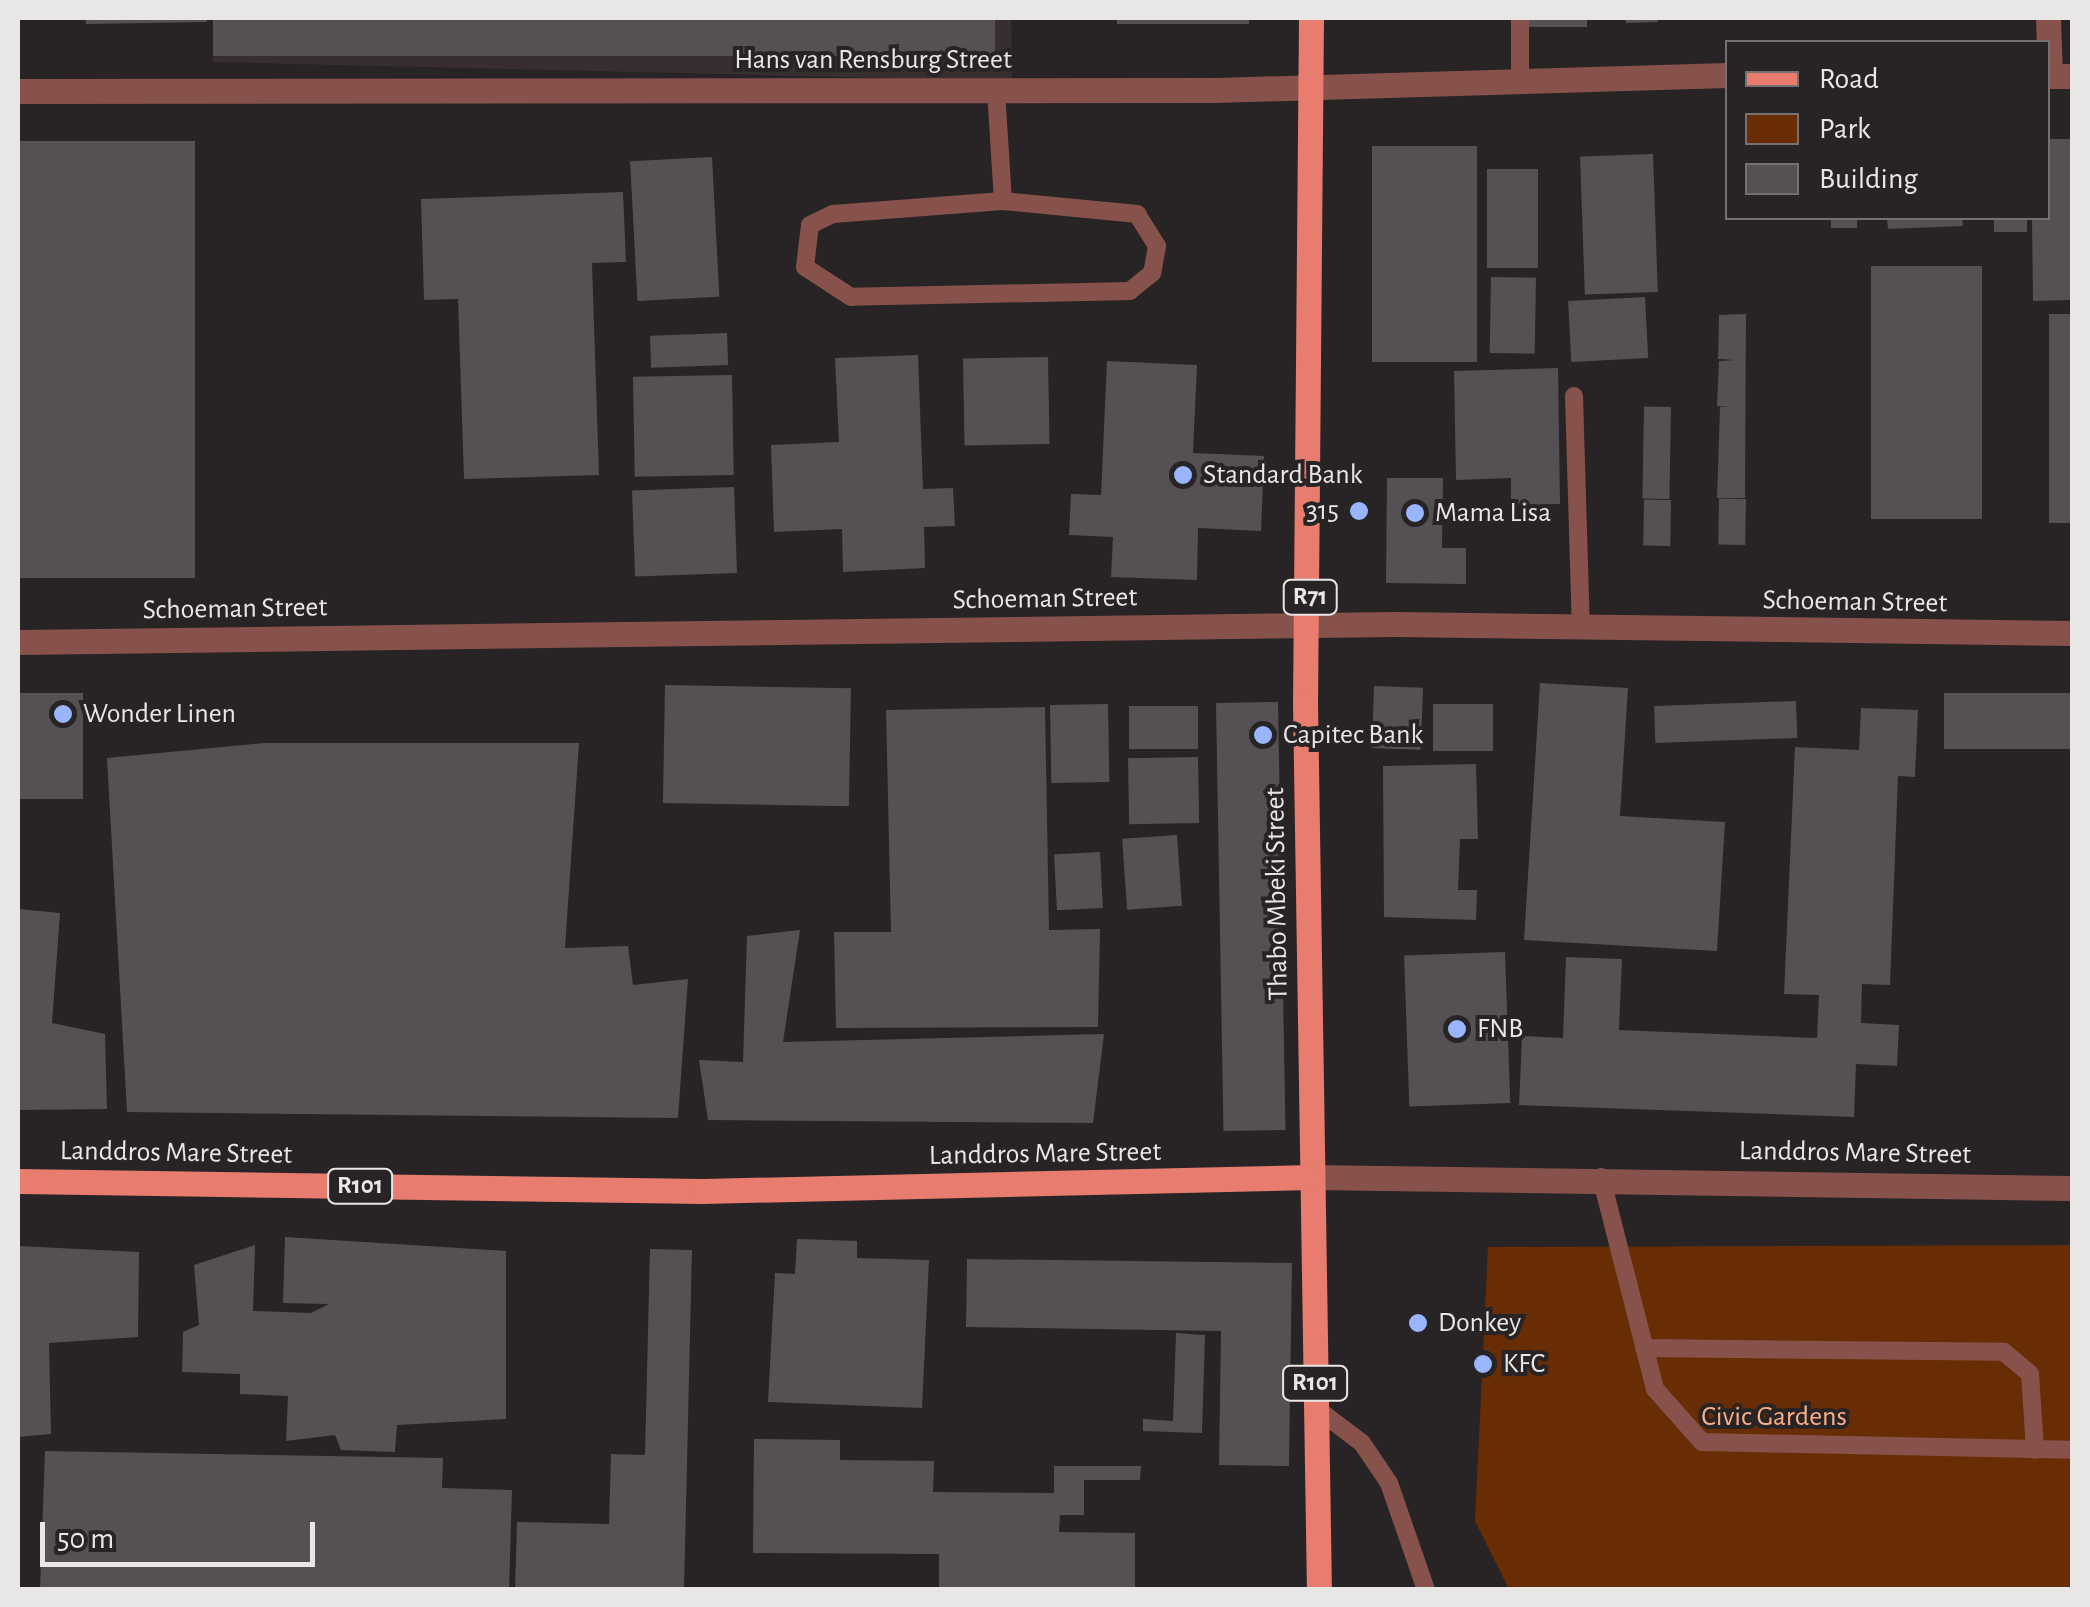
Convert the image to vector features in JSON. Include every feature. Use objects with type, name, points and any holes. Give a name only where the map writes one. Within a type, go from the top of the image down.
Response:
[{"type":"main road","name":"Thabo Mbeki Street","points":[[1310,18],[1310,1177],[1319,1590]]},
{"type":"main road","name":"Landdros Mare Street","points":[[18,1181],[702,1190],[1310,1177]]},
{"type":"street","points":[[2048,18],[2057,76]]},
{"type":"street","name":"Hans van Rensburg Street","points":[[18,92],[1312,88],[1520,74],[1725,75]]},
{"type":"street","name":"Schoeman Street","points":[[18,642],[1310,625],[2072,633]]},
{"type":"street","name":"Landdros Mare Street","points":[[1310,1177],[1601,1176],[2072,1188]]},
{"type":"lane","points":[[1520,18],[1520,74]]},
{"type":"lane","points":[[996,90],[1003,201]]},
{"type":"lane","points":[[1003,201],[1137,214],[1158,246],[1152,274],[1130,291],[851,297],[805,267],[810,225],[834,214],[1003,201]]},
{"type":"lane","points":[[1574,396],[1581,628]]},
{"type":"lane","points":[[1601,1176],[1644,1348],[1668,1414],[1702,1442],[2072,1450]]},
{"type":"lane","points":[[1644,1348],[2004,1352],[2030,1374],[2034,1450]]},
{"type":"lane","points":[[1317,1409],[1362,1442],[1389,1482],[1425,1588]]},
{"type":"shaded area","points":[[213,18],[1011,18],[1012,81],[213,62]]},
{"type":"green space","name":"Civic Gardens","points":[[2072,1245],[2072,1589],[1509,1589],[1475,1521],[1488,1247]]},
{"type":"building","points":[[85,18],[207,18],[207,22],[86,24]]},
{"type":"building","points":[[213,18],[995,18],[995,56],[213,56]]},
{"type":"building","points":[[1117,18],[1249,18],[1249,24],[1117,24]]},
{"type":"building","points":[[1528,18],[1587,18],[1587,27],[1528,27]]},
{"type":"building","points":[[1625,18],[1657,18],[1658,22],[1626,23]]},
{"type":"building","points":[[2050,139],[2072,139],[2072,300],[2033,301],[2032,220],[2050,220]]},
{"type":"building","points":[[18,141],[195,141],[195,578],[18,578]]},
{"type":"building","points":[[1372,146],[1477,146],[1477,362],[1372,362]]},
{"type":"building","points":[[1653,154],[1658,292],[1585,294],[1580,157]]},
{"type":"building","points":[[712,157],[719,297],[637,301],[630,161]]},
{"type":"building","points":[[1487,169],[1538,169],[1538,268],[1487,268]]},
{"type":"building","points":[[623,192],[626,262],[592,263],[599,475],[464,479],[458,299],[424,300],[421,199]]},
{"type":"building","points":[[1831,220],[1857,220],[1857,228],[1831,228]]},
{"type":"building","points":[[1887,220],[1962,220],[1963,226],[1888,229]]},
{"type":"building","points":[[1994,220],[2027,220],[2027,232],[1994,232]]},
{"type":"building","points":[[1871,266],[1982,266],[1982,519],[1871,519]]},
{"type":"building","points":[[1491,277],[1536,278],[1535,354],[1490,353]]},
{"type":"building","points":[[1645,297],[1648,358],[1571,362],[1568,301]]},
{"type":"building","points":[[1746,314],[1745,498],[1717,498],[1720,407],[1731,407],[1717,406],[1719,361],[1735,360],[1718,359],[1719,315]]},
{"type":"building","points":[[2049,314],[2072,314],[2072,523],[2049,523]]},
{"type":"building","points":[[727,333],[728,365],[651,368],[650,336]]},
{"type":"building","points":[[918,355],[923,489],[953,488],[955,526],[924,527],[925,568],[843,572],[842,529],[774,532],[771,445],[839,442],[835,358]]},
{"type":"building","points":[[1048,357],[1050,444],[965,445],[963,358]]},
{"type":"building","name":"Standard Bank","points":[[1107,361],[1197,365],[1193,453],[1264,456],[1261,531],[1198,528],[1197,580],[1111,577],[1113,537],[1069,535],[1071,494],[1101,495]]},
{"type":"building","points":[[1558,368],[1560,504],[1511,505],[1511,478],[1456,480],[1454,371]]},
{"type":"building","points":[[732,375],[734,475],[635,477],[633,377]]},
{"type":"building","points":[[1644,407],[1671,407],[1669,499],[1642,499]]},
{"type":"building","name":"Mama Lisa","points":[[1387,478],[1443,478],[1442,548],[1466,548],[1466,584],[1386,583]]},
{"type":"building","points":[[734,487],[737,573],[635,577],[632,491]]},
{"type":"building","points":[[1719,499],[1746,499],[1745,545],[1718,545]]},
{"type":"building","points":[[1644,500],[1671,500],[1670,546],[1643,546]]},
{"type":"building","points":[[1540,683],[1628,688],[1620,816],[1725,822],[1717,951],[1524,940]]},
{"type":"building","points":[[665,685],[851,688],[849,806],[663,803]]},
{"type":"building","points":[[1374,686],[1423,688],[1421,750],[1372,748]]},
{"type":"building","points":[[18,693],[83,693],[83,799],[18,799]]},
{"type":"building","points":[[1944,693],[2072,693],[2072,749],[1944,749]]},
{"type":"building","points":[[1796,701],[1797,738],[1655,743],[1654,706]]},
{"type":"building","points":[[1278,702],[1285,1130],[1223,1131],[1216,703]]},
{"type":"building","points":[[1108,704],[1109,782],[1051,783],[1050,705]]},
{"type":"building","points":[[1433,704],[1493,704],[1493,751],[1433,751]]},
{"type":"building","points":[[1129,706],[1198,706],[1198,749],[1129,749]]},
{"type":"building","points":[[1045,707],[1049,930],[1100,929],[1098,1027],[836,1028],[834,932],[891,932],[886,710]]},
{"type":"building","points":[[1861,708],[1918,710],[1915,777],[1898,776],[1890,985],[1862,984],[1861,1023],[1899,1025],[1897,1066],[1856,1064],[1854,1117],[1519,1105],[1522,1036],[1563,1038],[1566,957],[1622,959],[1619,1030],[1817,1038],[1819,995],[1784,994],[1795,747],[1859,750]]},
{"type":"building","points":[[264,743],[579,743],[565,948],[628,946],[633,985],[688,979],[678,1118],[127,1112],[107,758]]},
{"type":"building","points":[[1198,757],[1199,823],[1129,824],[1128,758]]},
{"type":"building","points":[[1476,764],[1478,839],[1460,839],[1458,890],[1477,890],[1476,920],[1384,917],[1383,766]]},
{"type":"building","points":[[1177,835],[1182,906],[1127,910],[1122,839]]},
{"type":"building","points":[[1100,852],[1103,908],[1057,910],[1054,854]]},
{"type":"building","points":[[18,909],[60,913],[52,1023],[105,1034],[107,1109],[18,1110]]},
{"type":"building","points":[[800,930],[783,1042],[1104,1034],[1093,1123],[708,1120],[699,1060],[743,1062],[747,936]]},
{"type":"building","name":"FNB","points":[[1505,952],[1510,1103],[1409,1106],[1404,956]]},
{"type":"building","points":[[285,1237],[506,1251],[506,1419],[397,1425],[395,1452],[341,1450],[335,1435],[286,1441],[288,1396],[240,1394],[240,1374],[182,1372],[183,1332],[199,1325],[194,1265],[255,1245],[253,1311],[311,1313],[329,1304],[283,1303]]},
{"type":"building","points":[[797,1239],[857,1241],[857,1258],[929,1260],[922,1408],[768,1402],[775,1273],[795,1274]]},
{"type":"building","points":[[18,1246],[139,1252],[138,1337],[49,1343],[51,1434],[18,1437]]},
{"type":"building","points":[[650,1249],[692,1250],[684,1590],[515,1590],[517,1522],[609,1524],[611,1454],[645,1455]]},
{"type":"building","points":[[967,1259],[1292,1263],[1289,1466],[1219,1465],[1221,1331],[966,1327]]},
{"type":"building","points":[[1176,1333],[1205,1335],[1202,1433],[1143,1431],[1143,1419],[1173,1421]]},
{"type":"building","points":[[754,1439],[840,1440],[840,1460],[934,1461],[933,1492],[1054,1493],[1054,1466],[1141,1466],[1140,1480],[1084,1480],[1084,1515],[1060,1515],[1059,1532],[1135,1533],[1135,1590],[939,1590],[939,1554],[753,1553]]},
{"type":"building","points":[[45,1451],[443,1458],[442,1488],[512,1490],[509,1590],[40,1590]]},
{"type":"place","name":"Standard Bank","points":[[1183,475]]},
{"type":"place","name":"315","points":[[1359,511]]},
{"type":"place","name":"Mama Lisa","points":[[1415,513]]},
{"type":"place","name":"Wonder Linen","points":[[63,714]]},
{"type":"place","name":"Capitec Bank","points":[[1263,735]]},
{"type":"place","name":"FNB","points":[[1457,1029]]},
{"type":"place","name":"Donkey","points":[[1418,1323]]},
{"type":"place","name":"KFC","points":[[1483,1364]]}]
